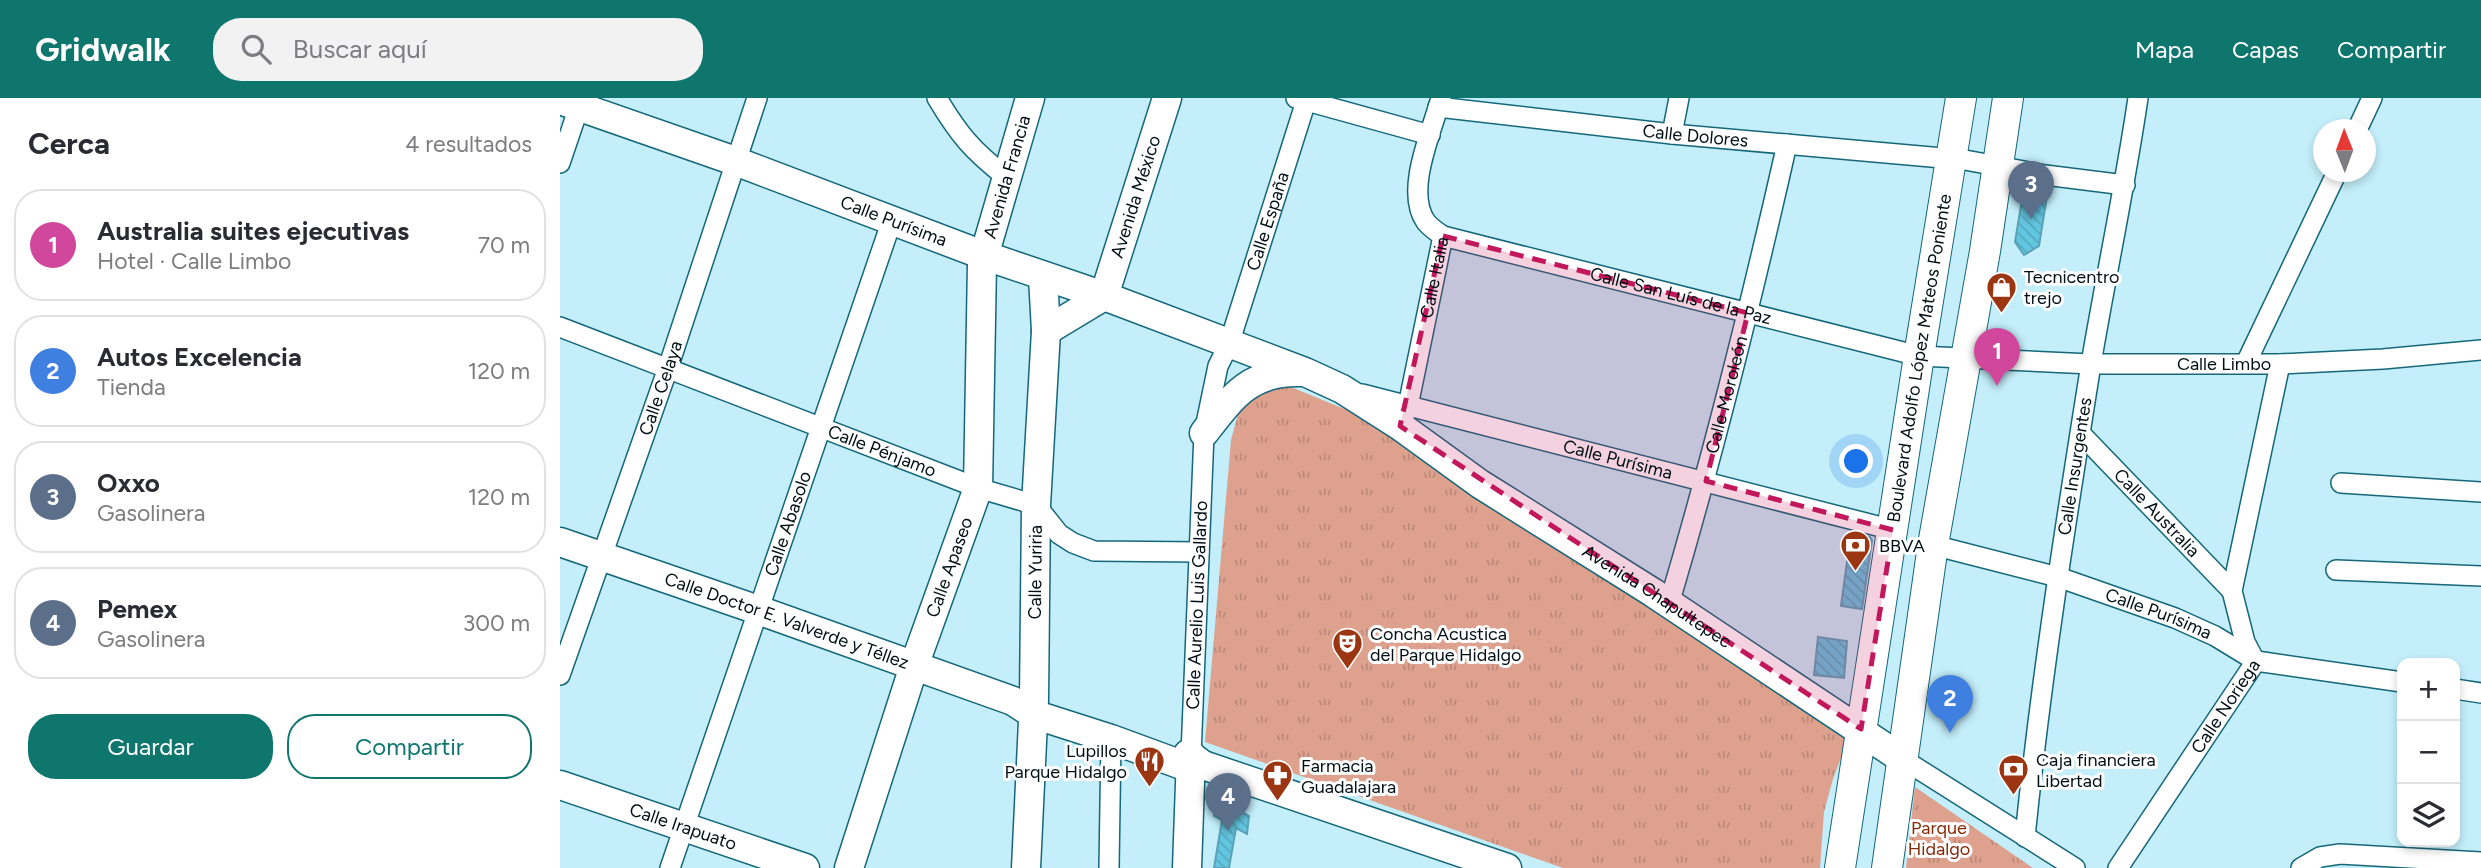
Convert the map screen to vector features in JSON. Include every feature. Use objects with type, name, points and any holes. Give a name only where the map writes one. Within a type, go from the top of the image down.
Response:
[{"type":"main road","name":"Boulevard Adolfo López Mateos Poniente","points":[[1840,868],[1961,98]]},
{"type":"main road","points":[[1887,868],[1933,545],[1999,166],[2008,98]]},
{"type":"main road","points":[[1830,868],[1842,776],[1862,734]]},
{"type":"street","name":"Calle Celaya","points":[[560,676],[668,368],[757,98]]},
{"type":"street","points":[[937,98],[956,131],[972,149],[1006,177]]},
{"type":"street","name":"Avenida Francia","points":[[983,256],[1030,98]]},
{"type":"street","name":"Avenida México","points":[[1104,296],[1167,98]]},
{"type":"street","points":[[1672,134],[1679,98]]},
{"type":"street","name":"Calle Insurgentes","points":[[2025,836],[2058,577],[2091,364],[2125,185],[2138,98]]},
{"type":"street","points":[[2362,119],[2372,98]]},
{"type":"street","points":[[1303,99],[1430,135]]},
{"type":"street","name":"Calle España","points":[[1229,344],[1303,99]]},
{"type":"street","name":"Calle Purísima","points":[[573,101],[892,219],[983,256],[1104,296],[1229,344]]},
{"type":"street","points":[[560,163],[573,101]]},
{"type":"street","name":"Calle Dolores","points":[[1440,103],[1672,134],[1952,159],[2125,185]]},
{"type":"street","name":"Calle Italia","points":[[1404,416],[1443,236],[1425,221],[1419,206],[1417,189],[1440,103]]},
{"type":"street","name":"Calle Moroleón","points":[[1669,604],[1706,481],[1787,144]]},
{"type":"street","points":[[2246,363],[2332,182]]},
{"type":"street","name":"Calle Abasolo","points":[[670,868],[892,219]]},
{"type":"street","name":"Calle San Luís de la Paz","points":[[1443,236],[1919,356],[1965,358]]},
{"type":"street","name":"Calle Apaseo","points":[[849,868],[914,666],[978,488],[983,256]]},
{"type":"street","name":"Calle Yuriria","points":[[1026,868],[1026,705],[1046,331],[1043,276]]},
{"type":"street","points":[[1046,331],[1104,296]]},
{"type":"street","name":"Calle Pénjamo","points":[[560,327],[978,488],[1036,505]]},
{"type":"street","name":"Avenida Chapultepec","points":[[1229,344],[1305,372],[1404,416],[1480,484],[1669,604],[1862,734],[2075,868]]},
{"type":"street","name":"Calle Aurelio Luis Gallardo","points":[[1187,868],[1194,763],[1204,433],[1218,366],[1229,344]]},
{"type":"street","name":"Calle Limbo","points":[[1965,358],[2091,364],[2280,364],[2383,359],[2481,350]]},
{"type":"street","name":"Calle Noriega","points":[[2118,868],[2256,662],[2245,642],[2232,591],[2280,364]]},
{"type":"street","points":[[1204,433],[1247,384],[1276,372],[1305,372]]},
{"type":"street","name":"Calle Purísima","points":[[1404,416],[1706,481],[1893,530]]},
{"type":"street","name":"Calle Australia","points":[[2081,435],[2232,591]]},
{"type":"street","points":[[2340,483],[2481,492]]},
{"type":"street","points":[[1036,505],[1059,534],[1094,551],[1199,552]]},
{"type":"street","name":"Calle Doctor E. Valverde y Téllez","points":[[560,542],[1194,763]]},
{"type":"street","name":"Calle Purísima","points":[[1933,545],[2058,577],[2175,618],[2215,636],[2256,662]]},
{"type":"street","points":[[2336,570],[2481,576]]},
{"type":"street","points":[[2256,662],[2397,681]]},
{"type":"street","points":[[2460,690],[2481,693]]},
{"type":"street","name":"Calle Doctor E. Valverde y Téllez","points":[[1026,705],[1111,739],[1194,763]]},
{"type":"street","points":[[1109,868],[1111,739]]},
{"type":"street","points":[[1194,763],[1507,868]]},
{"type":"street","name":"Calle Irapuato","points":[[560,785],[805,868]]},
{"type":"street","points":[[2301,868],[2320,858],[2340,854],[2481,862]]},
{"type":"highlighted area","points":[[1443,236],[1748,313],[1706,481],[1893,530],[1861,729],[1400,426]]},
{"type":"green space","points":[[1286,385],[1381,424],[1850,734],[1824,812],[1820,868],[1563,868],[1205,742],[1231,440],[1239,410],[1260,394]]},
{"type":"green space","name":"Parque Hidalgo","points":[[1915,787],[2033,868],[1906,868]]},
{"type":"building","points":[[2033,185],[2041,187],[2047,196],[2039,246],[2024,255],[2015,242],[2023,193]]},
{"type":"building","name":"BBVA","points":[[1851,532],[1872,540],[1862,609],[1841,606]]},
{"type":"building","points":[[1818,637],[1847,641],[1844,678],[1814,675]]},
{"type":"building","points":[[1216,797],[1249,816],[1247,834],[1236,828],[1229,868],[1214,868],[1222,820],[1214,816]]},
{"type":"place","name":"Oxxo","points":[[2031,219]]},
{"type":"place","name":"Tecnicentro trejo","points":[[2001,314]]},
{"type":"place","name":"Australia suites ejecutivas","points":[[1997,386]]},
{"type":"place","name":"BBVA","points":[[1856,573]]},
{"type":"place","name":"Concha Acustica del Parque Hidalgo","points":[[1347,671]]},
{"type":"place","name":"Autos Excelencia","points":[[1950,733]]},
{"type":"place","name":"Lupillos Parque Hidalgo","points":[[1150,788]]},
{"type":"place","name":"Caja financiera Libertad","points":[[2013,797]]},
{"type":"place","name":"Farmacia Guadalajara","points":[[1278,803]]},
{"type":"place","name":"Pemex","points":[[1228,831]]}]
